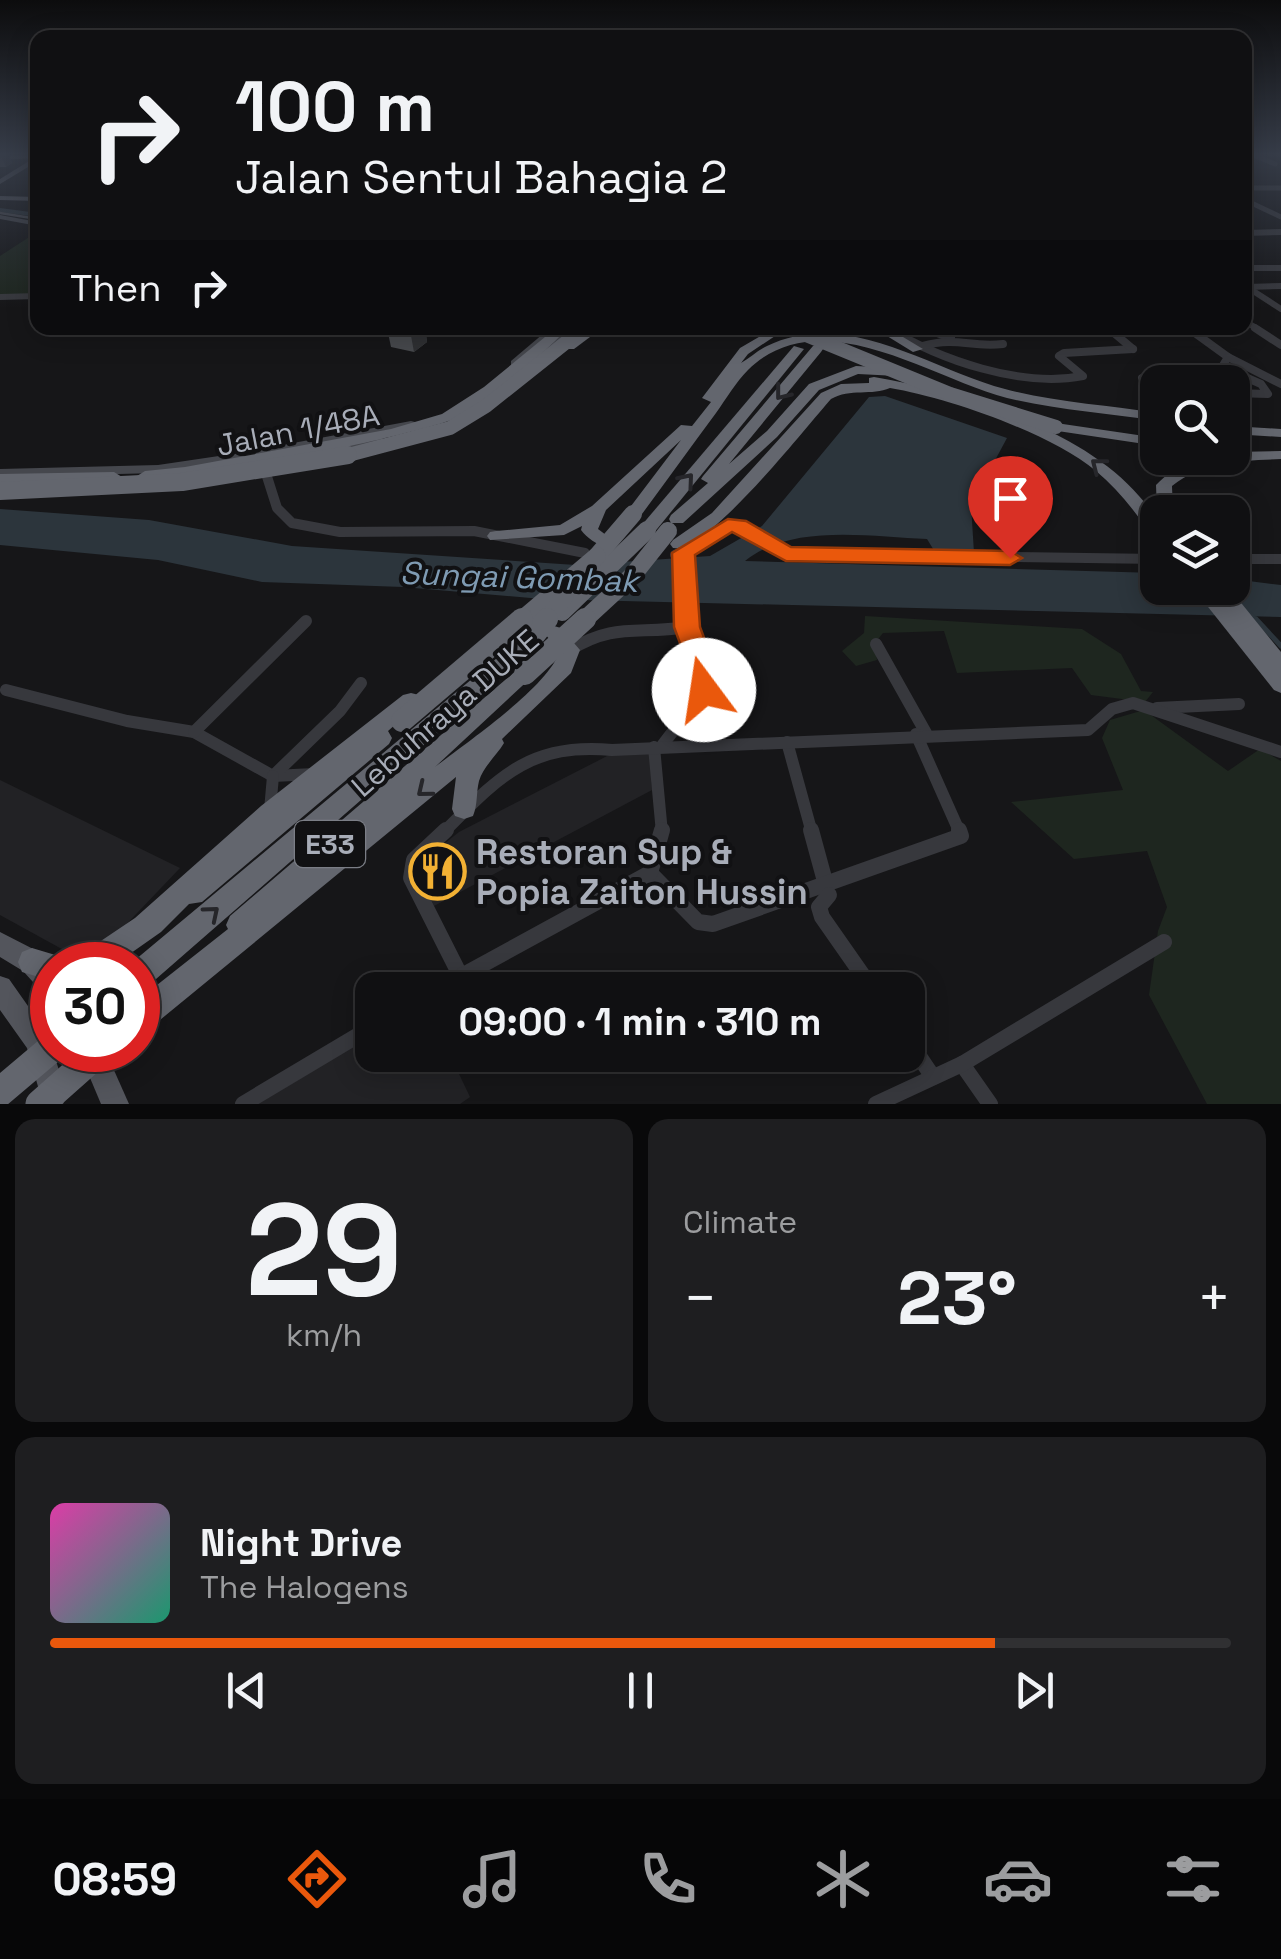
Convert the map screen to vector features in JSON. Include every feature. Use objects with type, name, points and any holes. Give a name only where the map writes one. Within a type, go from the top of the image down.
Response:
[{"type":"highway","points":[[0,478],[185,472],[410,429],[463,409],[555,335]]},
{"type":"highway","points":[[0,491],[163,487],[342,456],[424,436],[449,428],[486,404],[575,335]]},
{"type":"highway","points":[[383,440],[440,434],[475,420],[587,335]]},
{"type":"highway","points":[[665,471],[724,373],[744,351],[768,335]]},
{"type":"highway","points":[[805,335],[863,360]]},
{"type":"highway","name":"Lebuhraya DUKE","points":[[160,998],[633,575],[678,543],[827,335]]},
{"type":"highway","points":[[836,335],[986,394],[1140,423]]},
{"type":"highway","points":[[886,335],[962,371],[1076,411]]},
{"type":"highway","points":[[893,335],[962,371]]},
{"type":"highway","points":[[803,338],[1005,414],[1056,427],[1140,439]]},
{"type":"highway","name":"Lebuhraya DUKE","points":[[160,957],[528,643],[647,530],[803,338]]},
{"type":"highway","points":[[124,942],[214,878],[402,721],[596,550],[633,514],[744,367],[762,351],[794,340],[830,338],[875,345],[984,387],[1076,411]]},
{"type":"highway","points":[[678,543],[802,398],[834,376],[878,370],[926,379],[1024,411],[1140,416]]},
{"type":"highway","points":[[802,398],[861,380],[920,391],[1036,431],[1083,454],[1120,483],[1140,508]]},
{"type":"highway","points":[[678,543],[718,517],[808,413],[841,388],[920,391]]},
{"type":"highway","points":[[496,536],[549,534],[598,510],[697,417]]},
{"type":"highway","points":[[1250,422],[1281,423]]},
{"type":"highway","points":[[1250,431],[1281,433]]},
{"type":"highway","points":[[1250,445],[1281,446]]},
{"type":"highway","points":[[1250,456],[1281,455]]},
{"type":"highway","points":[[596,550],[589,530],[598,510]]},
{"type":"highway","points":[[528,643],[596,550]]},
{"type":"highway","points":[[1219,605],[1281,666]]},
{"type":"highway","points":[[1229,605],[1281,685]]},
{"type":"highway","points":[[145,928],[270,813],[500,630],[526,625],[549,630],[570,650],[564,668],[512,719],[160,1001]]},
{"type":"highway","points":[[464,809],[468,775],[512,719]]},
{"type":"highway","points":[[0,1092],[30,1067]]},
{"type":"highway","points":[[40,1104],[76,1072]]},
{"type":"main road","points":[[0,216],[30,222]]},
{"type":"main road","name":"Jalan 1/48A","points":[[0,478],[180,467],[425,421],[473,398],[555,335]]},
{"type":"main road","name":"Jalan 1/48A","points":[[0,478],[148,481],[383,440],[468,412],[556,335]]},
{"type":"main road","points":[[0,944],[30,959]]},
{"type":"main road","points":[[0,988],[38,1042],[56,1104]]},
{"type":"main road","points":[[101,1072],[115,1104]]},
{"type":"street","points":[[1255,205],[1281,217]]},
{"type":"street","points":[[1252,233],[1281,232]]},
{"type":"street","points":[[1252,268],[1281,268]]},
{"type":"street","points":[[1267,286],[1281,294]]},
{"type":"street","points":[[1252,287],[1281,286]]},
{"type":"street","points":[[1252,290],[1281,310]]},
{"type":"street","points":[[0,297],[30,296]]},
{"type":"street","points":[[1252,325],[1281,346]]},
{"type":"street","points":[[1266,334],[1281,334]]},
{"type":"street","points":[[898,335],[914,347],[971,364],[1065,380],[1083,376],[1059,356],[1134,348],[1118,335]]},
{"type":"street","points":[[943,335],[984,346],[1003,344]]},
{"type":"street","points":[[1198,335],[1244,367],[1281,384]]},
{"type":"street","points":[[914,347],[952,338]]},
{"type":"street","points":[[1223,365],[1228,357]]},
{"type":"street","points":[[1250,379],[1261,384],[1268,394],[1250,394]]},
{"type":"street","points":[[262,462],[277,508],[292,523],[340,532],[440,529],[596,550]]},
{"type":"street","points":[[466,972],[650,873],[662,840],[658,747],[704,690],[703,670],[687,627],[678,543],[728,525],[786,554],[1140,559]]},
{"type":"street","points":[[1250,559],[1281,559]]},
{"type":"street","points":[[194,732],[306,621]]},
{"type":"street","points":[[570,650],[606,628],[642,626],[671,631],[687,627]]},
{"type":"street","points":[[650,873],[698,922],[713,924],[827,890],[962,836],[921,734],[876,644]]},
{"type":"street","points":[[270,813],[274,776],[340,711],[361,683]]},
{"type":"street","points":[[6,690],[126,721],[194,732],[274,776],[317,774]]},
{"type":"street","points":[[458,972],[411,878],[414,860],[453,828],[464,809],[490,782],[528,757],[593,746],[658,747],[1088,730],[1099,715],[1120,704],[1151,708],[1239,704]]},
{"type":"street","points":[[1151,708],[1281,752]]},
{"type":"street","points":[[787,742],[827,890],[822,898],[822,917],[860,972]]},
{"type":"street","points":[[876,1104],[962,1064],[1164,942]]},
{"type":"street","points":[[243,1104],[355,1037]]},
{"type":"street","points":[[962,1064],[990,1104]]},
{"type":"street","points":[[925,1065],[933,1077]]},
{"type":"shaded area","points":[[30,237],[30,294],[0,295],[0,256]]},
{"type":"shaded area","points":[[865,616],[1082,629],[1121,654],[1141,691],[1153,692],[1145,702],[1091,695],[1072,668],[957,673],[944,631],[883,633],[875,643],[877,660],[856,666],[842,651],[864,633]]},
{"type":"shaded area","points":[[1144,710],[1228,771],[1260,749],[1281,761],[1281,1104],[1207,1104],[1149,995],[1158,931],[1167,907],[1147,851],[1074,859],[1011,802],[1123,790],[1102,738],[1110,720]]},
{"type":"shaded area","points":[[650,752],[652,790],[434,906],[419,876],[421,862],[459,832],[611,754]]},
{"type":"shaded area","points":[[0,780],[180,868],[109,942],[49,942],[0,915]]},
{"type":"shaded area","points":[[355,1045],[355,1072],[458,1072],[470,1097],[460,1104],[258,1104]]},
{"type":"water","name":"Sungai Gombak","points":[[885,396],[1007,438],[971,505],[974,553],[935,552],[927,539],[832,535],[785,541],[745,561],[1140,573],[1140,605],[1250,605],[1250,581],[1281,585],[1281,617],[542,599],[403,587],[262,582],[158,560],[0,545],[0,509],[149,520],[292,546],[576,565],[710,556],[762,526],[869,397]]},
{"type":"waterway","points":[[0,210],[30,214]]},
{"type":"waterway","points":[[1250,613],[1258,622]]},
{"type":"waterway","points":[[1256,619],[1281,646]]},
{"type":"tram line","points":[[0,213],[30,218]]},
{"type":"place","name":"Restoran Sup & Popia Zaiton Hussin","points":[[437,872]]},
{"type":"route","points":[[704,690],[703,670],[687,627],[684,553],[728,525],[738,526],[786,554],[1010,558]]}]
